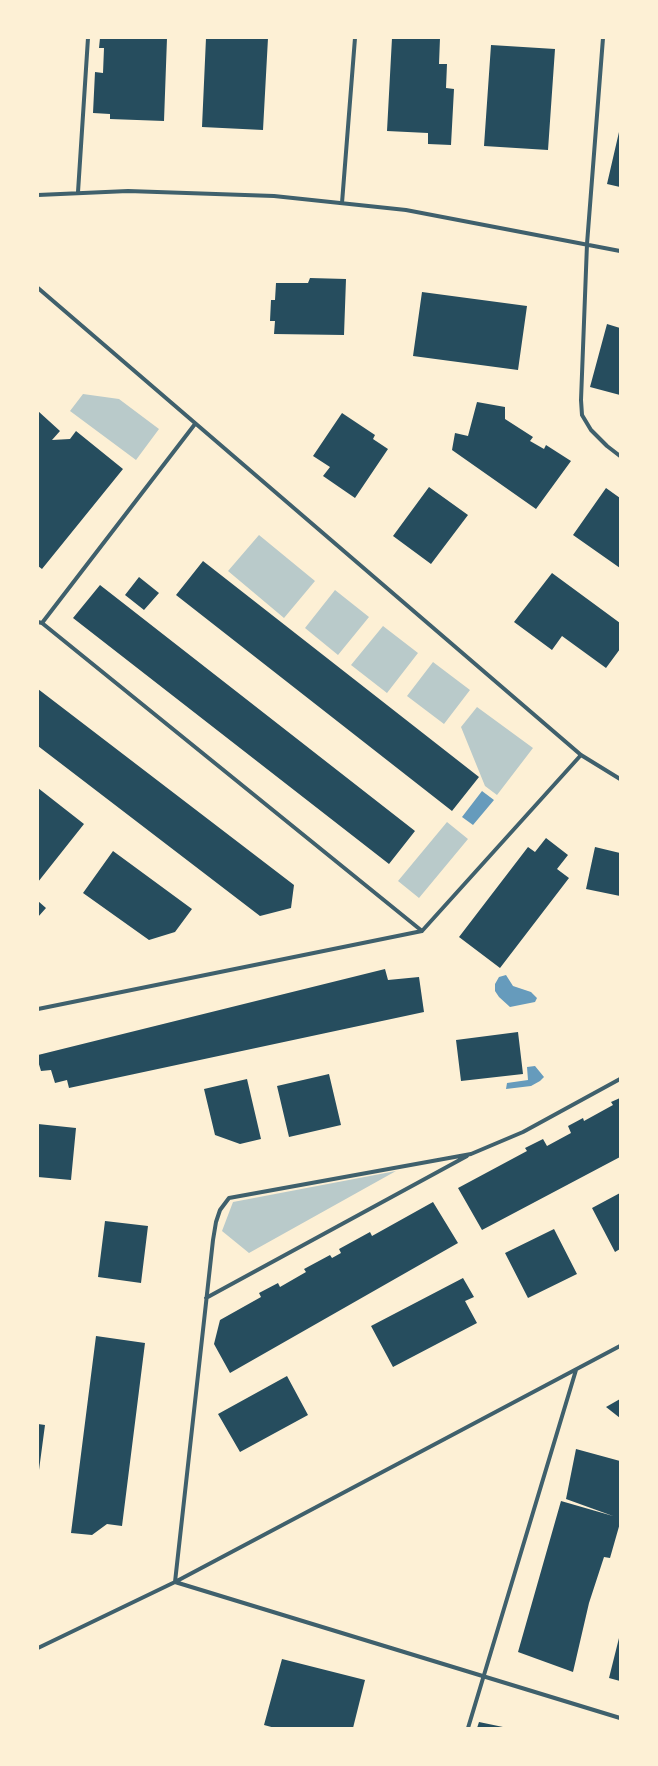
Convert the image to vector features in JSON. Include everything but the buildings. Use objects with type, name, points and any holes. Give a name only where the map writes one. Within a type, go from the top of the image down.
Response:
[{"type":"street","points":[[78,192],[88,38]]},
{"type":"street","points":[[342,203],[355,38]]},
{"type":"street","points":[[603,38],[587,244],[581,400],[582,415],[591,430],[607,446],[620,456]]},
{"type":"street","points":[[38,195],[78,192],[128,191],[252,195],[342,203],[406,210],[620,251]]},
{"type":"street","points":[[38,288],[581,755],[620,779]]},
{"type":"street","points":[[195,424],[40,622],[422,931]]},
{"type":"street","points":[[38,1009],[422,931],[581,755]]},
{"type":"street","points":[[206,1298],[471,1154],[523,1132],[620,1079]]},
{"type":"street","points":[[175,1582],[206,1298],[216,1222],[220,1210],[229,1198],[471,1154]]},
{"type":"street","points":[[38,1648],[175,1582],[620,1346]]},
{"type":"street","points":[[468,1728],[485,1676],[576,1370]]},
{"type":"street","points":[[175,1582],[620,1718]]},
{"type":"shaded area","points":[[83,394],[119,399],[159,429],[136,460],[70,411]]},
{"type":"shaded area","points":[[259,535],[315,581],[284,618],[228,571]]},
{"type":"shaded area","points":[[335,590],[369,617],[338,655],[305,628]]},
{"type":"shaded area","points":[[383,626],[418,653],[387,693],[351,665]]},
{"type":"shaded area","points":[[433,662],[470,690],[444,724],[407,696]]},
{"type":"shaded area","points":[[477,707],[533,748],[497,795],[485,786],[461,727]]},
{"type":"shaded area","points":[[447,822],[468,839],[419,898],[398,881]]},
{"type":"shaded area","points":[[396,1171],[249,1253],[222,1231],[233,1202]]},
{"type":"water","points":[[482,791],[494,800],[473,825],[462,817]]},
{"type":"water","points":[[506,975],[513,986],[531,992],[537,998],[535,1002],[510,1007],[499,997],[495,991],[495,984],[499,977]]},
{"type":"water","points":[[535,1066],[544,1077],[540,1081],[531,1086],[506,1089],[507,1083],[528,1080],[527,1067]]}]
